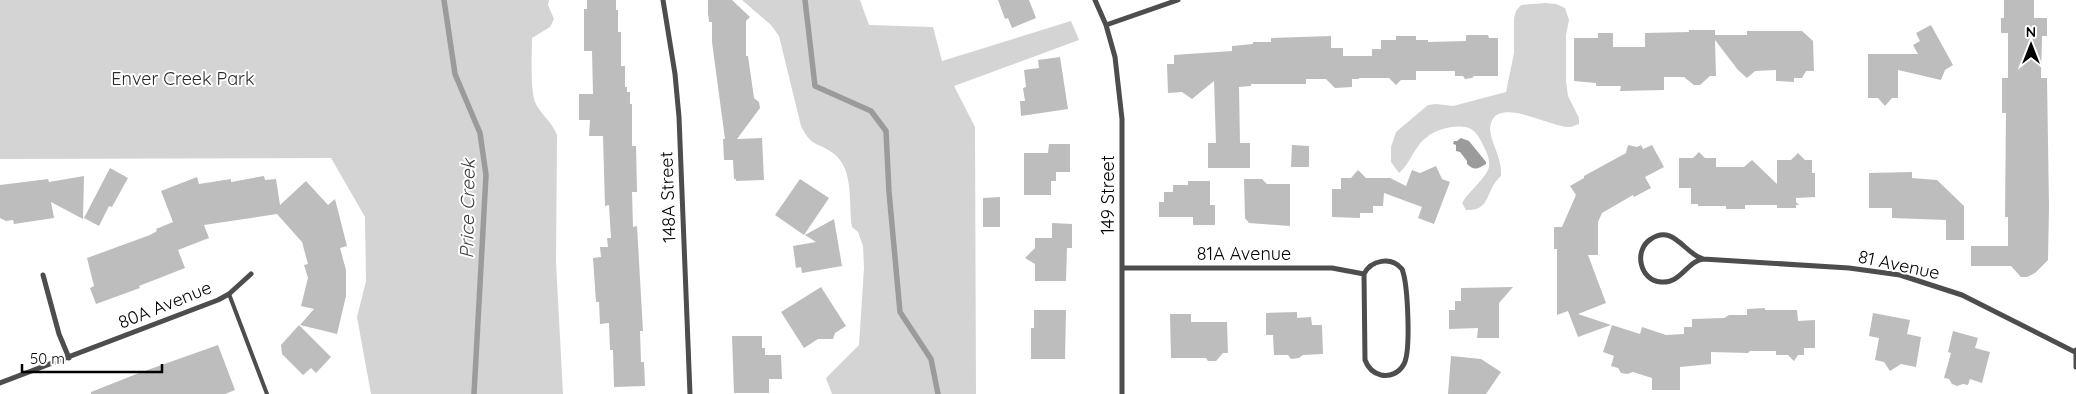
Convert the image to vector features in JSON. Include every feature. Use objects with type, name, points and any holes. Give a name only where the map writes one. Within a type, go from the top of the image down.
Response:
[{"type":"street","name":"148A Street","points":[[663,0],[679,117],[690,394]]},
{"type":"street","name":"149 Street","points":[[1095,0],[1106,25],[1115,57],[1122,119],[1122,394]]},
{"type":"street","points":[[1106,25],[1178,0]]},
{"type":"street","name":"81 Avenue","points":[[1704,259],[1689,251],[1674,237],[1666,235],[1652,238],[1647,242],[1643,247],[1640,257],[1645,273],[1653,280],[1660,282],[1676,279],[1697,260],[1704,259],[1849,268],[1911,278],[1962,295],[2076,350]]},
{"type":"street","points":[[1388,262],[1399,266],[1404,276],[1407,293],[1407,355],[1402,367],[1394,374],[1378,374],[1368,367],[1365,360],[1364,274],[1372,265],[1388,262]]},
{"type":"street","name":"81A Avenue","points":[[1123,268],[1332,268],[1364,274]]},
{"type":"street","name":"80A Avenue","points":[[0,383],[69,358],[229,294],[251,274]]},
{"type":"street","points":[[43,275],[59,334],[69,358]]},
{"type":"street","points":[[2076,350],[2076,368]]},
{"type":"lane","points":[[229,294],[267,394]]},
{"type":"green space","name":"Enver Creek Park","points":[[0,0],[549,0],[548,5],[554,19],[550,27],[532,38],[532,80],[535,102],[557,135],[556,262],[563,394],[371,394],[357,317],[366,281],[365,217],[331,158],[0,159]]},
{"type":"green space","points":[[742,0],[860,0],[869,25],[933,27],[942,61],[1071,21],[1079,40],[954,86],[975,127],[976,394],[832,394],[826,378],[859,345],[864,268],[863,246],[858,232],[852,227],[848,178],[840,160],[827,149],[811,141],[805,133],[801,126],[779,36],[771,25]]},
{"type":"green space","points":[[1556,4],[1565,8],[1569,20],[1566,35],[1566,81],[1568,96],[1579,118],[1579,124],[1571,127],[1563,126],[1516,113],[1505,113],[1496,116],[1490,128],[1492,141],[1500,161],[1501,176],[1484,204],[1474,209],[1466,210],[1462,203],[1486,174],[1489,163],[1487,153],[1476,133],[1471,129],[1455,127],[1442,129],[1431,134],[1419,145],[1399,173],[1391,162],[1391,147],[1396,132],[1428,105],[1453,106],[1506,92],[1514,53],[1514,18],[1516,11],[1521,5]]},
{"type":"shaded area","points":[[1461,138],[1469,141],[1486,164],[1481,167],[1472,168],[1467,164],[1467,161],[1460,152],[1456,151],[1456,145],[1453,144],[1454,141]]},
{"type":"building","points":[[587,0],[616,0],[616,10],[618,10],[618,32],[621,32],[621,66],[625,66],[625,87],[627,87],[627,92],[630,92],[630,104],[632,104],[632,146],[636,146],[637,192],[632,192],[633,227],[637,226],[643,331],[640,331],[641,362],[644,362],[645,386],[614,387],[613,350],[610,350],[609,323],[600,324],[599,302],[596,302],[593,258],[601,257],[600,247],[608,247],[607,238],[611,238],[609,205],[605,206],[603,136],[589,136],[590,120],[579,120],[579,94],[593,94],[592,51],[584,51],[584,9],[587,9]]},
{"type":"building","points":[[708,0],[732,0],[750,17],[746,21],[746,56],[748,56],[754,98],[759,102],[760,108],[737,139],[762,138],[764,180],[736,181],[734,179],[733,160],[724,160],[723,139],[725,139],[712,42],[712,22],[709,22]]},
{"type":"building","points":[[998,0],[1029,0],[1036,18],[1012,28],[1008,18],[1005,19]]},
{"type":"building","points":[[2004,0],[2034,0],[2034,18],[2047,18],[2047,36],[2042,36],[2041,78],[2047,78],[2048,260],[2035,273],[2027,277],[2021,277],[2011,266],[1971,266],[1971,246],[2008,246],[2008,217],[2005,217],[2006,113],[2002,113],[2002,78],[2008,78],[2008,33],[2001,33],[2001,18],[2004,18]]},
{"type":"building","points":[[1931,25],[1953,65],[1945,70],[1941,80],[1898,70],[1898,98],[1892,98],[1885,106],[1878,98],[1868,98],[1868,54],[1918,54],[1913,45],[1920,41],[1916,33]]},
{"type":"building","points":[[1689,30],[1715,30],[1715,35],[1747,35],[1747,31],[1802,31],[1813,41],[1814,71],[1806,71],[1802,78],[1794,78],[1794,82],[1776,81],[1776,70],[1755,71],[1747,78],[1738,70],[1715,40],[1716,76],[1710,76],[1700,85],[1694,85],[1684,77],[1664,77],[1664,90],[1620,91],[1621,86],[1596,86],[1596,83],[1574,81],[1574,38],[1598,38],[1598,33],[1613,33],[1613,47],[1645,47],[1645,33],[1689,32]]},
{"type":"building","points":[[1466,35],[1488,35],[1489,38],[1498,38],[1498,76],[1474,76],[1465,79],[1463,76],[1455,76],[1455,71],[1416,71],[1416,80],[1401,80],[1396,85],[1389,78],[1359,78],[1352,79],[1352,87],[1335,88],[1326,79],[1306,79],[1306,84],[1251,84],[1251,86],[1239,87],[1240,143],[1250,143],[1250,168],[1208,168],[1208,143],[1216,143],[1214,81],[1192,99],[1182,92],[1168,93],[1167,64],[1174,64],[1174,55],[1232,51],[1232,46],[1253,44],[1253,42],[1271,42],[1271,38],[1331,36],[1331,48],[1343,48],[1343,56],[1372,56],[1372,49],[1381,49],[1381,40],[1396,40],[1396,36],[1416,36],[1416,40],[1428,40],[1428,42],[1466,41]]},
{"type":"building","points":[[1060,57],[1068,109],[1021,116],[1020,101],[1025,101],[1023,88],[1026,87],[1024,70],[1039,68],[1038,60]]},
{"type":"building","points":[[1049,144],[1070,144],[1070,172],[1056,172],[1056,181],[1051,181],[1051,195],[1024,195],[1024,153],[1048,153]]},
{"type":"building","points":[[1292,145],[1309,146],[1309,167],[1291,167]]},
{"type":"building","points":[[1628,145],[1637,147],[1641,145],[1643,149],[1652,145],[1664,167],[1645,177],[1651,188],[1634,197],[1633,195],[1602,213],[1598,222],[1598,255],[1588,255],[1606,303],[1578,314],[1611,325],[1578,337],[1568,311],[1557,315],[1557,249],[1554,249],[1554,227],[1562,227],[1576,195],[1570,186],[1584,178],[1584,176],[1626,153]]},
{"type":"building","points":[[1699,152],[1705,158],[1716,158],[1716,167],[1744,167],[1752,160],[1777,184],[1777,160],[1791,160],[1798,153],[1805,160],[1812,160],[1812,173],[1815,173],[1815,197],[1796,198],[1796,202],[1799,205],[1796,205],[1796,208],[1777,208],[1777,205],[1745,205],[1745,209],[1726,209],[1726,206],[1698,206],[1698,204],[1691,204],[1691,188],[1679,188],[1679,158],[1693,158]]},
{"type":"building","points":[[1436,166],[1442,179],[1450,182],[1434,224],[1418,218],[1422,207],[1384,193],[1383,206],[1373,206],[1373,213],[1360,213],[1360,218],[1332,217],[1332,189],[1341,189],[1341,178],[1351,178],[1358,170],[1366,178],[1390,178],[1406,186],[1412,170],[1420,173]]},
{"type":"building","points":[[110,168],[128,178],[112,207],[109,206],[99,226],[84,218]]},
{"type":"building","points":[[1912,172],[1912,178],[1937,180],[1964,206],[1964,240],[1946,240],[1946,220],[1892,218],[1892,208],[1869,208],[1869,173]]},
{"type":"building","points":[[84,176],[83,219],[51,202],[54,218],[14,224],[13,220],[6,221],[0,218],[0,185],[48,179],[49,182]]},
{"type":"building","points":[[264,176],[265,180],[276,179],[280,205],[306,181],[328,205],[335,199],[347,246],[340,248],[346,270],[346,296],[337,334],[300,325],[314,309],[301,306],[308,278],[304,265],[308,264],[302,242],[277,214],[204,225],[209,238],[178,250],[185,268],[139,286],[140,288],[96,304],[90,288],[94,286],[87,258],[150,235],[157,231],[156,229],[173,222],[161,191],[197,177],[199,184],[231,179],[231,182]]},
{"type":"building","points":[[800,179],[829,198],[804,235],[775,215]]},
{"type":"building","points":[[1244,179],[1262,179],[1267,184],[1290,184],[1290,226],[1249,223],[1245,218]]},
{"type":"building","points":[[1188,181],[1210,181],[1210,205],[1215,205],[1215,225],[1193,225],[1193,217],[1159,217],[1159,202],[1164,202],[1164,192],[1173,192],[1173,185],[1188,185]]},
{"type":"building","points":[[1000,197],[1000,227],[983,227],[983,198]]},
{"type":"building","points":[[834,219],[842,266],[802,273],[801,267],[796,268],[793,246],[816,242],[805,235]]},
{"type":"building","points":[[1052,223],[1072,224],[1072,248],[1067,248],[1066,281],[1035,281],[1035,264],[1025,258],[1035,248],[1035,238],[1052,238]]},
{"type":"building","points":[[821,287],[846,326],[835,333],[833,339],[818,339],[804,348],[781,312]]},
{"type":"building","points":[[1513,287],[1499,303],[1499,338],[1477,338],[1478,328],[1449,329],[1449,310],[1455,310],[1455,301],[1461,301],[1461,288]]},
{"type":"building","points":[[1765,308],[1765,310],[1797,310],[1798,321],[1815,320],[1815,348],[1804,348],[1804,355],[1798,355],[1794,361],[1788,355],[1776,355],[1776,351],[1750,351],[1748,353],[1711,352],[1711,364],[1680,367],[1680,390],[1652,390],[1652,378],[1633,372],[1621,373],[1618,368],[1611,366],[1614,356],[1603,352],[1612,325],[1640,334],[1642,327],[1666,335],[1684,334],[1684,327],[1692,327],[1692,319],[1747,315],[1747,309]]},
{"type":"building","points":[[1034,310],[1066,310],[1065,359],[1031,359],[1031,328],[1034,328]]},
{"type":"building","points":[[1297,312],[1297,318],[1311,317],[1312,325],[1322,325],[1323,354],[1303,355],[1299,358],[1291,359],[1288,355],[1274,355],[1273,335],[1266,335],[1266,313]]},
{"type":"building","points":[[1873,313],[1910,320],[1907,334],[1921,337],[1916,367],[1901,364],[1890,371],[1884,362],[1875,360],[1879,338],[1869,336]]},
{"type":"building","points":[[1170,314],[1191,314],[1191,322],[1227,322],[1228,353],[1223,353],[1216,361],[1208,361],[1206,358],[1171,358]]},
{"type":"building","points":[[299,325],[331,357],[316,373],[311,368],[303,375],[282,354],[281,345]]},
{"type":"building","points":[[1953,331],[1978,338],[1975,348],[1990,352],[1982,383],[1970,379],[1968,385],[1957,386],[1952,384],[1949,379],[1944,378],[1951,353],[1948,352]]},
{"type":"building","points":[[732,336],[762,336],[762,348],[765,348],[765,355],[781,355],[782,379],[769,379],[769,393],[734,393]]},
{"type":"building","points":[[218,345],[235,390],[225,394],[91,394],[91,392],[139,373]]},
{"type":"building","points":[[1451,356],[1481,359],[1501,372],[1486,394],[1448,394]]},
{"type":"waterway","name":"Price Creek","points":[[444,0],[455,74],[480,133],[486,175],[474,394]]},
{"type":"waterway","points":[[805,0],[815,86],[871,111],[886,131],[889,192],[900,312],[931,359],[938,394]]}]
